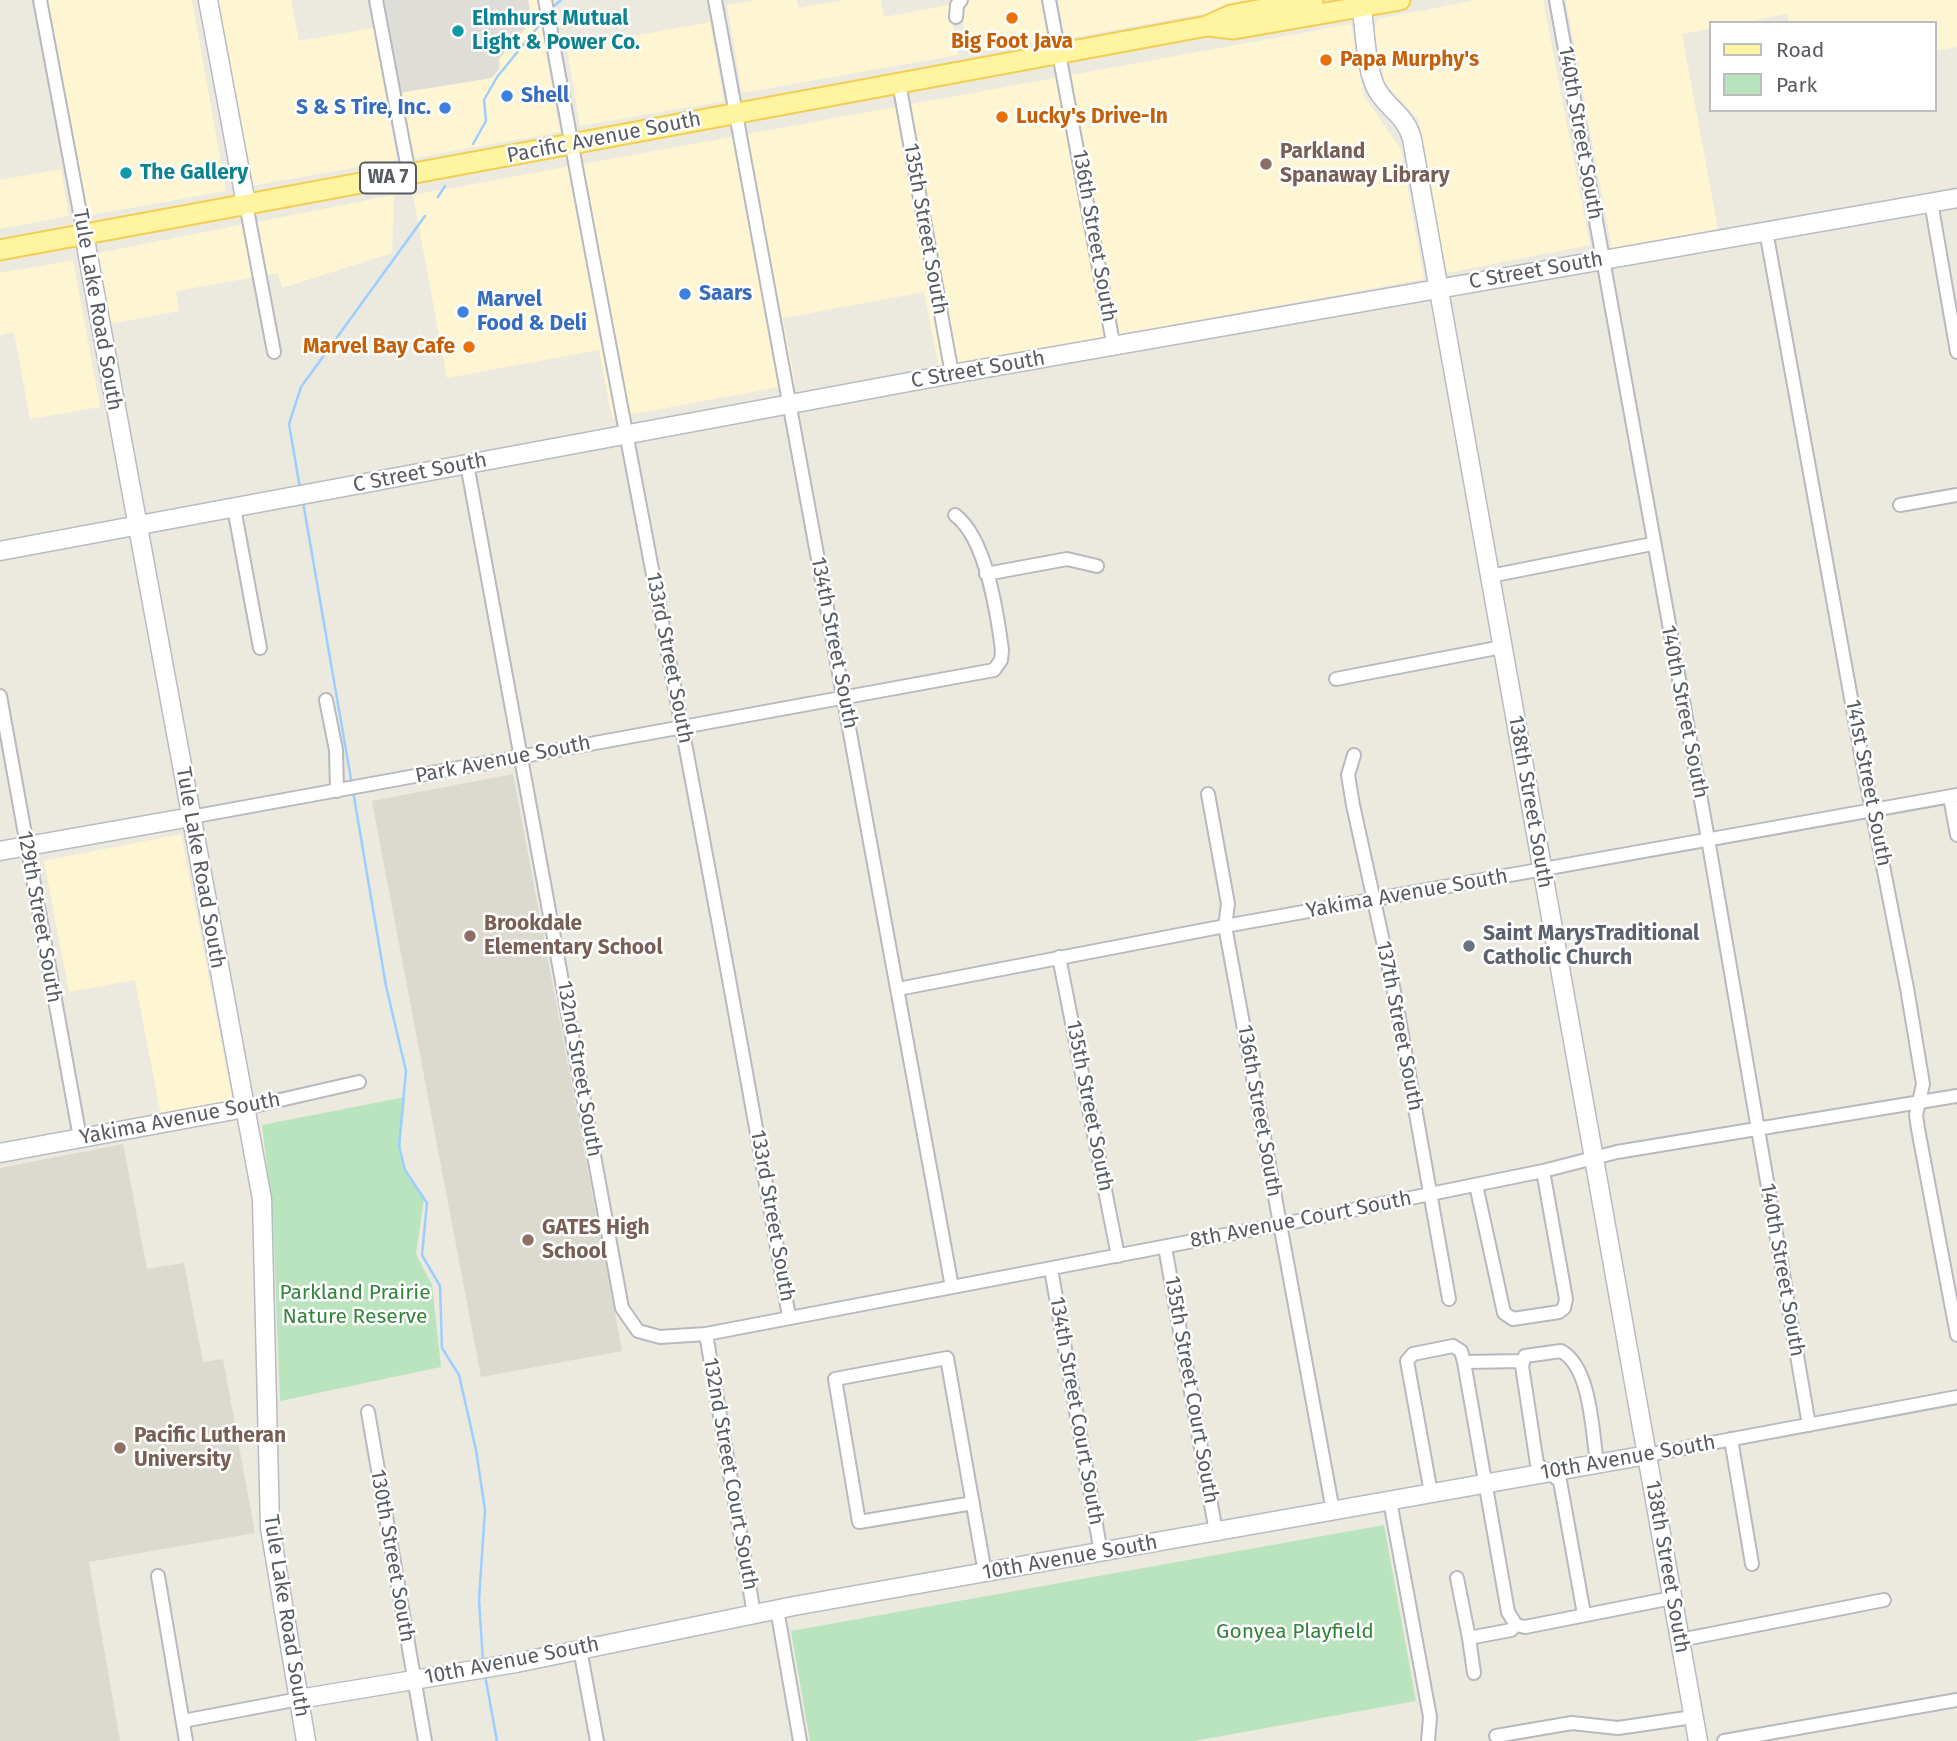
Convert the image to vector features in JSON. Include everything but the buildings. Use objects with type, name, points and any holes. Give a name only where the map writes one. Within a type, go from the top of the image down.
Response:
[{"type":"main road","name":"Pacific Avenue South","points":[[0,250],[1208,26],[1231,15],[1313,0]]},
{"type":"main road","name":"Pacific Avenue South","points":[[1208,26],[1234,29],[1360,3],[1400,0]]},
{"type":"street","name":"Tule Lake Road South","points":[[40,0],[263,1213],[270,1528],[306,1741]]},
{"type":"street","points":[[208,0],[274,352]]},
{"type":"street","points":[[376,0],[409,174]]},
{"type":"street","name":"133rd Street South","points":[[545,0],[738,1015],[789,1317]]},
{"type":"street","name":"134th Street South","points":[[715,0],[952,1287]]},
{"type":"street","points":[[956,17],[957,5],[961,0]]},
{"type":"street","name":"136th Street South","points":[[1049,0],[1114,348]]},
{"type":"street","name":"140th Street South","points":[[1556,0],[1652,544],[1708,839],[1809,1424]]},
{"type":"street","name":"138th Street South","points":[[1360,3],[1376,87],[1404,119],[1410,132],[1698,1741]]},
{"type":"street","name":"135th Street South","points":[[899,83],[952,374]]},
{"type":"street","name":"C Street South","points":[[0,551],[952,374],[1114,348],[1439,288],[1957,198]]},
{"type":"street","points":[[1931,202],[1951,283],[1957,352]]},
{"type":"street","name":"141st Street South","points":[[1766,231],[1912,1016],[1923,1084],[1916,1115],[1957,1335]]},
{"type":"street","name":"132nd Street South","points":[[467,464],[622,1308],[629,1322],[644,1334]]},
{"type":"street","points":[[1900,505],[1957,495]]},
{"type":"street","points":[[234,508],[260,648]]},
{"type":"street","points":[[955,515],[975,538],[986,573],[1067,559],[1097,566]]},
{"type":"street","points":[[1490,576],[1652,544]]},
{"type":"street","name":"Park Avenue South","points":[[0,851],[986,673],[998,666],[1001,660],[1001,644],[986,573]]},
{"type":"street","points":[[1335,679],[1503,646]]},
{"type":"street","name":"129th Street South","points":[[0,696],[80,1138]]},
{"type":"street","points":[[326,700],[336,750],[337,791]]},
{"type":"street","name":"137th Street South","points":[[1354,755],[1348,775],[1371,895],[1375,900],[1449,1299]]},
{"type":"street","name":"136th Street South","points":[[1208,794],[1228,904],[1225,926],[1333,1511]]},
{"type":"street","points":[[1953,796],[1957,835]]},
{"type":"street","name":"Yakima Avenue South","points":[[898,989],[1225,926],[1953,796]]},
{"type":"street","name":"135th Street South","points":[[1059,957],[1118,1256]]},
{"type":"street","name":"Yakima Avenue South","points":[[0,1153],[245,1108],[359,1082]]},
{"type":"street","name":"8th Avenue Court South","points":[[644,1334],[660,1337],[706,1334],[1430,1195],[1594,1160],[1617,1152],[1957,1096]]},
{"type":"street","points":[[1476,1185],[1504,1313],[1513,1319],[1559,1312],[1564,1308],[1566,1299],[1543,1171]]},
{"type":"street","name":"135th Street Court South","points":[[1165,1247],[1216,1532]]},
{"type":"street","name":"134th Street Court South","points":[[1051,1269],[1101,1553]]},
{"type":"street","name":"132nd Street Court South","points":[[706,1334],[754,1614]]},
{"type":"street","points":[[1431,1493],[1408,1361],[1413,1354],[1458,1347],[1462,1356],[1508,1612],[1516,1625],[1525,1627],[1672,1598]]},
{"type":"street","points":[[1584,1614],[1560,1481],[1537,1464],[1522,1361],[1525,1356],[1557,1350],[1564,1352],[1575,1363],[1583,1378],[1597,1463]]},
{"type":"street","points":[[1462,1356],[1522,1361]]},
{"type":"street","points":[[973,1503],[859,1522],[835,1379],[947,1358],[973,1503],[985,1573]]},
{"type":"street","name":"10th Avenue South","points":[[183,1721],[580,1649],[777,1609],[1391,1501],[1957,1397]]},
{"type":"street","name":"130th Street South","points":[[368,1412],[425,1741]]},
{"type":"street","points":[[1731,1439],[1752,1564]]},
{"type":"street","points":[[1391,1501],[1430,1717],[1428,1741]]},
{"type":"street","points":[[158,1576],[186,1741]]},
{"type":"street","points":[[1457,1578],[1474,1673]]},
{"type":"street","points":[[1680,1640],[1884,1601]]},
{"type":"street","name":"132nd Street Court South","points":[[777,1609],[800,1741]]},
{"type":"street","points":[[1469,1638],[1511,1630],[1516,1625]]},
{"type":"street","points":[[580,1649],[597,1741]]},
{"type":"street","points":[[1724,1741],[1957,1700]]},
{"type":"street","points":[[1496,1736],[1572,1723],[1618,1728],[1693,1717]]},
{"type":"shaded area","points":[[47,0],[192,0],[226,191],[86,216]]},
{"type":"shaded area","points":[[218,0],[291,0],[299,41],[374,28],[397,160],[251,186]]},
{"type":"shaded area","name":"Elmhurst Mutual Light & Power Co.","points":[[382,0],[528,0],[532,20],[499,59],[500,68],[492,78],[399,93]]},
{"type":"shaded area","points":[[385,0],[537,0],[560,132],[414,158],[399,93]]},
{"type":"shaded area","points":[[756,0],[797,0],[799,8],[845,0],[881,0],[884,17],[949,5],[958,55],[742,93],[727,5]]},
{"type":"shaded area","points":[[968,0],[1041,0],[1048,40],[969,54],[961,10]]},
{"type":"shaded area","points":[[1058,0],[1278,0],[1065,39]]},
{"type":"shaded area","points":[[1476,0],[1543,0],[1590,245],[1446,273],[1418,119],[1385,83],[1374,30],[1378,19]]},
{"type":"shaded area","points":[[1566,0],[1957,0],[1957,47],[1936,51],[1936,21],[1789,21],[1787,14],[1751,21],[1708,21],[1708,28],[1682,34],[1718,229],[1612,249]]},
{"type":"shaded area","points":[[710,22],[724,101],[580,126],[567,48]]},
{"type":"shaded area","points":[[1351,24],[1364,96],[1401,150],[1424,279],[939,367],[924,292],[783,318],[795,384],[612,418],[599,350],[447,378],[413,195]]},
{"type":"shaded area","points":[[61,169],[69,216],[0,229],[0,180]]},
{"type":"shaded area","points":[[394,195],[392,253],[282,288],[278,273],[176,291],[179,311],[110,324],[98,253]]},
{"type":"shaded area","points":[[73,260],[100,407],[30,419],[14,332],[0,335],[0,273]]},
{"type":"shaded area","points":[[513,774],[622,1351],[481,1377],[372,801]]},
{"type":"shaded area","points":[[181,834],[233,1102],[161,1116],[135,980],[69,992],[44,861]]},
{"type":"shaded area","name":"Pacific Lutheran University","points":[[123,1144],[147,1269],[184,1263],[203,1362],[223,1359],[255,1533],[89,1562],[120,1741],[0,1741],[0,1168]]},
{"type":"green space","name":"Parkland Prairie Nature Reserve","points":[[405,1097],[401,1150],[407,1170],[424,1198],[416,1254],[432,1285],[441,1367],[280,1401],[273,1220],[262,1125]]},
{"type":"green space","name":"Gonyea Playfield","points":[[1384,1525],[1416,1701],[1194,1741],[810,1741],[791,1631]]},
{"type":"waterway","points":[[554,6],[561,0]]},
{"type":"waterway","points":[[473,144],[486,121],[484,100],[497,77],[542,22]]},
{"type":"waterway","points":[[438,197],[445,186]]},
{"type":"waterway","points":[[300,488],[289,424],[301,387],[425,216]]},
{"type":"waterway","points":[[303,502],[352,785]]},
{"type":"waterway","points":[[353,791],[386,986],[406,1071],[399,1146],[405,1170],[427,1203],[422,1255],[440,1286],[442,1348],[459,1375],[476,1450],[485,1510],[479,1600],[483,1661]]},
{"type":"waterway","points":[[485,1675],[497,1741]]},
{"type":"place","name":"Big Foot Java","points":[[1012,18]]},
{"type":"place","name":"Elmhurst Mutual Light & Power Co.","points":[[458,31]]},
{"type":"place","name":"Papa Murphy's","points":[[1326,60]]},
{"type":"place","name":"Shell","points":[[507,96]]},
{"type":"place","name":"S & S Tire, Inc.","points":[[445,108]]},
{"type":"place","name":"Lucky's Drive-In","points":[[1002,117]]},
{"type":"place","name":"Parkland Spanaway Library","points":[[1266,164]]},
{"type":"place","name":"The Gallery","points":[[126,173]]},
{"type":"place","name":"Saars","points":[[685,294]]},
{"type":"place","name":"Marvel Food & Deli","points":[[463,312]]},
{"type":"place","name":"Marvel Bay Cafe","points":[[469,347]]},
{"type":"place","name":"Brookdale Elementary School","points":[[470,936]]},
{"type":"place","name":"Saint MarysTraditional Catholic Church","points":[[1469,946]]},
{"type":"place","name":"GATES High School","points":[[528,1240]]},
{"type":"place","name":"Pacific Lutheran University","points":[[120,1448]]}]
